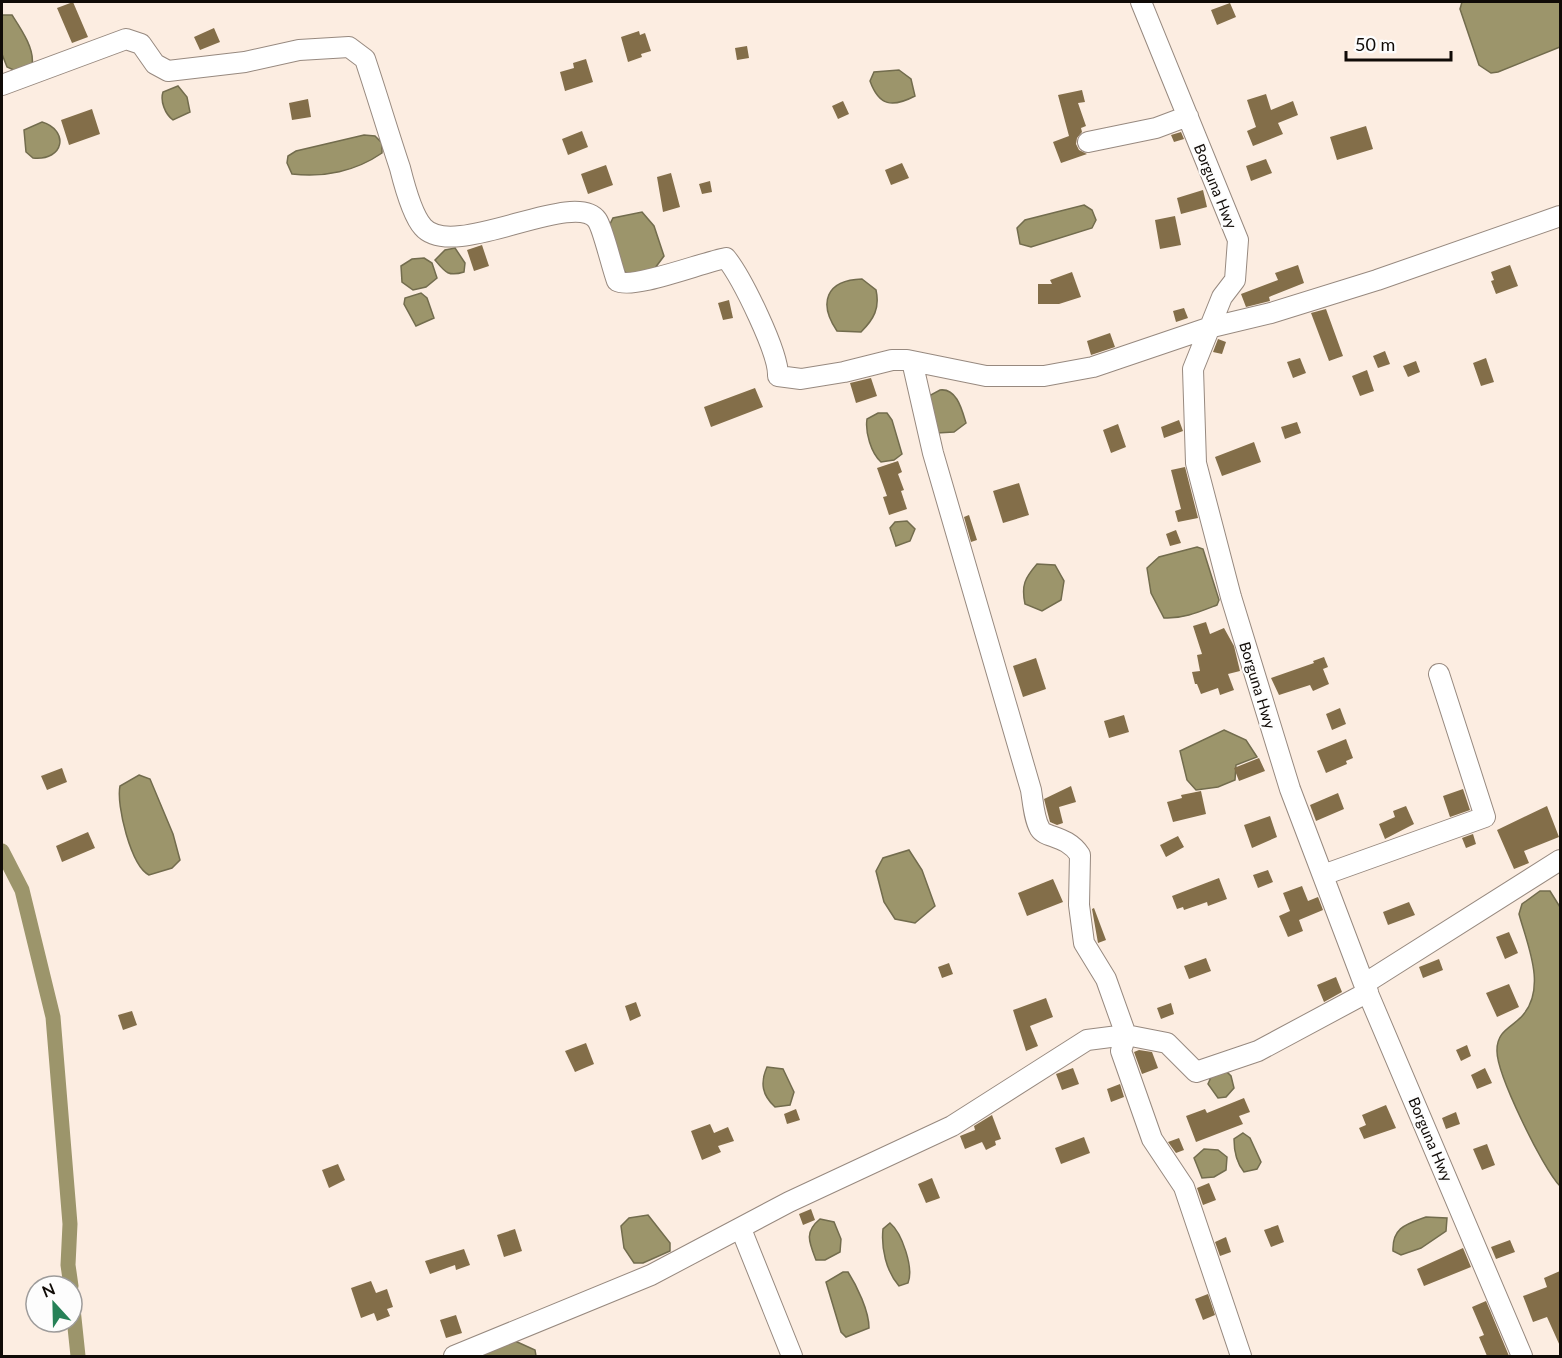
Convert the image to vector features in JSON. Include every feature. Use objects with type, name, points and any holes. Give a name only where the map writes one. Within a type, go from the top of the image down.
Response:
[{"type":"street","name":"Borguna Hwy","points":[[1141,2],[1238,240],[1235,280],[1222,297],[1193,369],[1196,463],[1231,597],[1290,789],[1366,988],[1522,1356]]},
{"type":"street","points":[[2,85],[126,39],[141,44],[154,64],[168,71],[245,62],[299,50],[349,46],[365,59],[408,195],[423,227],[436,236],[465,236],[569,211],[588,213],[597,220],[617,280],[623,284],[638,283],[701,262],[726,258],[739,274],[748,293],[778,363],[778,376],[801,378],[844,372],[892,360],[912,361],[986,376],[1044,376],[1093,368],[1208,328],[1252,318],[1377,280],[1560,216]]},
{"type":"street","points":[[1088,142],[1156,128],[1188,116]]},
{"type":"street","points":[[912,361],[933,453],[1032,790],[1040,829],[1047,835],[1067,841],[1080,855],[1079,905],[1084,943],[1106,979],[1126,1035],[1121,1051],[1152,1139],[1184,1187],[1241,1356]]},
{"type":"street","points":[[1323,875],[1485,817],[1439,674]]},
{"type":"street","points":[[454,1356],[651,1275],[789,1202],[952,1125],[1087,1040],[1126,1035],[1167,1043],[1196,1072],[1258,1051],[1366,988],[1560,860]]},
{"type":"street","points":[[741,1229],[792,1356]]},
{"type":"shaded area","points":[[1462,2],[1560,2],[1560,47],[1491,73],[1479,65],[1460,9]]},
{"type":"shaded area","points":[[2,15],[12,15],[31,52],[32,65],[18,72],[7,67],[2,54]]},
{"type":"shaded area","points":[[899,70],[911,79],[915,96],[893,103],[882,100],[870,81],[874,72]]},
{"type":"shaded area","points":[[178,86],[187,97],[190,112],[173,120],[164,107],[162,96],[163,92]]},
{"type":"shaded area","points":[[42,122],[56,131],[60,144],[52,155],[33,158],[26,152],[24,130]]},
{"type":"shaded area","points":[[364,135],[375,136],[382,143],[382,153],[351,169],[328,174],[292,174],[287,163],[288,156],[296,151]]},
{"type":"shaded area","points":[[1084,205],[1092,210],[1096,220],[1092,228],[1031,247],[1020,244],[1017,228],[1025,220]]},
{"type":"shaded area","points":[[642,212],[654,226],[664,256],[655,268],[630,276],[624,271],[605,234],[613,218]]},
{"type":"shaded area","points":[[455,248],[465,263],[464,272],[450,274],[435,260],[445,250]]},
{"type":"shaded area","points":[[424,258],[432,263],[437,278],[426,287],[413,290],[402,282],[401,266],[412,259]]},
{"type":"shaded area","points":[[862,279],[876,290],[875,313],[861,332],[837,331],[828,311],[829,295],[840,284]]},
{"type":"shaded area","points":[[421,293],[427,298],[434,318],[416,326],[404,304],[405,298]]},
{"type":"shaded area","points":[[940,390],[951,392],[963,412],[966,423],[954,432],[937,433],[925,398]]},
{"type":"shaded area","points":[[878,413],[887,413],[892,420],[902,454],[894,460],[881,462],[870,442],[867,419]]},
{"type":"shaded area","points":[[907,521],[915,529],[910,541],[896,546],[890,528],[895,522]]},
{"type":"shaded area","points":[[1197,547],[1203,549],[1219,600],[1217,605],[1184,616],[1164,618],[1151,593],[1147,568],[1159,557]]},
{"type":"shaded area","points":[[1037,564],[1055,565],[1064,581],[1061,600],[1042,611],[1025,604],[1024,597],[1025,582]]},
{"type":"shaded area","points":[[1224,730],[1246,740],[1257,757],[1236,765],[1235,780],[1218,787],[1196,790],[1187,780],[1180,751]]},
{"type":"shaded area","points":[[139,775],[150,779],[173,834],[180,860],[172,868],[149,875],[136,860],[126,834],[120,807],[120,786]]},
{"type":"shaded area","points":[[909,850],[922,870],[935,906],[915,923],[895,919],[884,902],[876,871],[883,858]]},
{"type":"shaded area","points":[[1540,891],[1550,891],[1560,907],[1560,1186],[1543,1161],[1512,1099],[1497,1050],[1503,1033],[1523,1015],[1534,992],[1533,965],[1519,914],[1522,904]]},
{"type":"shaded area","points":[[767,1067],[783,1069],[794,1092],[790,1105],[775,1107],[767,1098],[763,1078]]},
{"type":"shaded area","points":[[1224,1069],[1231,1076],[1234,1088],[1226,1097],[1218,1098],[1208,1084],[1212,1075]]},
{"type":"shaded area","points":[[1243,1133],[1250,1138],[1261,1162],[1257,1169],[1244,1172],[1237,1161],[1234,1144],[1234,1139]]},
{"type":"shaded area","points":[[1204,1149],[1218,1150],[1227,1157],[1226,1170],[1214,1177],[1202,1178],[1194,1158]]},
{"type":"shaded area","points":[[648,1215],[670,1243],[670,1251],[643,1263],[634,1263],[624,1248],[621,1226],[629,1218]]},
{"type":"shaded area","points":[[1426,1217],[1447,1218],[1446,1231],[1421,1248],[1401,1255],[1393,1251],[1393,1243],[1398,1232],[1407,1225]]},
{"type":"shaded area","points":[[820,1219],[834,1222],[841,1239],[840,1252],[825,1260],[816,1260],[809,1238],[812,1228]]},
{"type":"shaded area","points":[[890,1223],[903,1242],[908,1260],[908,1283],[899,1286],[888,1266],[883,1244],[883,1229]]},
{"type":"shaded area","points":[[843,1272],[848,1272],[859,1291],[869,1328],[846,1337],[841,1332],[826,1282]]},
{"type":"shaded area","points":[[515,1341],[535,1350],[536,1356],[472,1356]]},
{"type":"building","points":[[73,2],[88,37],[72,43],[57,8]]},
{"type":"building","points":[[1230,3],[1236,17],[1217,25],[1211,10]]},
{"type":"building","points":[[214,28],[220,42],[200,50],[194,37]]},
{"type":"building","points":[[639,31],[640,35],[645,33],[651,51],[628,62],[621,37]]},
{"type":"building","points":[[747,46],[749,58],[737,60],[735,48]]},
{"type":"building","points":[[586,59],[593,82],[565,91],[560,72],[574,68],[573,63]]},
{"type":"building","points":[[1082,90],[1085,102],[1078,103],[1086,126],[1081,128],[1082,132],[1076,144],[1079,150],[1087,154],[1061,163],[1053,142],[1069,136],[1058,95]]},
{"type":"building","points":[[1266,94],[1271,110],[1293,101],[1298,115],[1278,123],[1283,134],[1253,146],[1247,131],[1256,127],[1247,100]]},
{"type":"building","points":[[308,99],[311,117],[292,120],[289,103]]},
{"type":"building","points":[[843,101],[849,114],[838,119],[832,106]]},
{"type":"building","points":[[92,109],[100,134],[69,145],[61,120]]},
{"type":"building","points":[[1366,126],[1373,149],[1337,160],[1330,137]]},
{"type":"building","points":[[582,131],[588,147],[568,155],[562,139]]},
{"type":"building","points":[[1181,132],[1184,139],[1174,142],[1171,135]]},
{"type":"building","points":[[1266,159],[1272,173],[1251,181],[1246,166]]},
{"type":"building","points":[[902,163],[909,178],[891,185],[885,170]]},
{"type":"building","points":[[606,165],[613,185],[588,194],[581,174]]},
{"type":"building","points":[[671,173],[680,207],[663,212],[657,177]]},
{"type":"building","points":[[710,181],[712,192],[702,194],[699,184]]},
{"type":"building","points":[[1203,190],[1207,207],[1181,214],[1177,198]]},
{"type":"building","points":[[1175,216],[1181,245],[1160,249],[1155,220]]},
{"type":"building","points":[[482,245],[489,266],[474,271],[467,250]]},
{"type":"building","points":[[1298,265],[1304,283],[1269,297],[1270,301],[1246,307],[1241,294],[1278,280],[1275,273]]},
{"type":"building","points":[[1510,265],[1518,286],[1496,294],[1491,281],[1494,280],[1491,272]]},
{"type":"building","points":[[1072,272],[1081,297],[1059,304],[1038,304],[1038,284],[1052,284],[1050,280]]},
{"type":"building","points":[[729,300],[733,318],[723,320],[718,303]]},
{"type":"building","points":[[1184,308],[1188,318],[1176,322],[1173,311]]},
{"type":"building","points":[[1326,309],[1343,356],[1329,361],[1311,313]]},
{"type":"building","points":[[1110,333],[1115,347],[1091,355],[1087,341]]},
{"type":"building","points":[[1218,339],[1226,342],[1222,354],[1213,352]]},
{"type":"building","points":[[1385,351],[1390,364],[1378,368],[1373,356]]},
{"type":"building","points":[[1300,358],[1306,373],[1293,378],[1287,362]]},
{"type":"building","points":[[1486,358],[1494,382],[1481,386],[1473,363]]},
{"type":"building","points":[[1416,361],[1420,372],[1408,377],[1403,366]]},
{"type":"building","points":[[1367,370],[1374,391],[1360,396],[1352,376]]},
{"type":"building","points":[[871,378],[877,396],[856,403],[850,383]]},
{"type":"building","points":[[755,388],[763,407],[711,427],[704,407]]},
{"type":"building","points":[[1179,420],[1183,431],[1164,438],[1161,427]]},
{"type":"building","points":[[1297,422],[1301,433],[1285,439],[1281,427]]},
{"type":"building","points":[[1118,424],[1126,447],[1111,453],[1103,430]]},
{"type":"building","points":[[1254,442],[1261,462],[1222,476],[1215,457]]},
{"type":"building","points":[[898,461],[902,472],[898,474],[904,490],[901,491],[907,509],[889,515],[883,497],[887,496],[877,468]]},
{"type":"building","points":[[1185,467],[1198,518],[1178,522],[1175,511],[1181,509],[1171,470]]},
{"type":"building","points":[[1019,483],[1029,515],[1003,523],[993,491]]},
{"type":"building","points":[[969,515],[977,540],[971,542],[964,517]]},
{"type":"building","points":[[1176,530],[1181,543],[1170,546],[1166,534]]},
{"type":"building","points":[[1206,622],[1210,634],[1224,628],[1234,646],[1240,671],[1228,674],[1234,690],[1220,695],[1218,688],[1201,694],[1192,672],[1200,671],[1197,655],[1202,654],[1193,626]]},
{"type":"building","points":[[1324,657],[1328,667],[1323,669],[1329,684],[1313,691],[1310,685],[1279,695],[1271,678],[1314,663],[1313,661]]},
{"type":"building","points":[[1036,658],[1046,689],[1023,697],[1013,666]]},
{"type":"building","points":[[1340,708],[1346,724],[1332,730],[1326,714]]},
{"type":"building","points":[[1124,715],[1129,732],[1109,738],[1104,721]]},
{"type":"building","points":[[1346,739],[1353,758],[1346,761],[1347,764],[1326,773],[1317,751]]},
{"type":"building","points":[[1259,758],[1265,771],[1239,781],[1234,768]]},
{"type":"building","points":[[62,768],[67,782],[47,790],[41,776]]},
{"type":"building","points":[[1071,786],[1076,802],[1059,807],[1063,823],[1057,825],[1050,822],[1044,799]]},
{"type":"building","points":[[1463,789],[1470,810],[1450,817],[1443,796]]},
{"type":"building","points":[[1201,791],[1206,814],[1173,822],[1167,802],[1182,798],[1181,795]]},
{"type":"building","points":[[1338,793],[1344,809],[1316,821],[1310,805]]},
{"type":"building","points":[[1406,806],[1414,824],[1385,839],[1379,824],[1395,817],[1393,811]]},
{"type":"building","points":[[1547,806],[1559,837],[1524,851],[1529,863],[1514,869],[1497,830]]},
{"type":"building","points":[[1270,816],[1277,837],[1252,848],[1244,825]]},
{"type":"building","points":[[88,832],[95,848],[62,862],[56,846]]},
{"type":"building","points":[[1473,834],[1476,844],[1466,848],[1462,838]]},
{"type":"building","points":[[1178,836],[1184,847],[1166,857],[1160,845]]},
{"type":"building","points":[[1268,870],[1273,882],[1258,888],[1253,875]]},
{"type":"building","points":[[1219,878],[1227,899],[1208,906],[1207,902],[1184,910],[1183,907],[1177,909],[1172,896]]},
{"type":"building","points":[[1053,879],[1063,902],[1027,916],[1018,893]]},
{"type":"building","points":[[1302,886],[1308,901],[1318,897],[1323,910],[1299,920],[1303,931],[1288,937],[1279,916],[1290,911],[1283,893]]},
{"type":"building","points":[[1409,902],[1415,915],[1388,925],[1383,912]]},
{"type":"building","points":[[1094,908],[1106,940],[1098,943],[1092,909]]},
{"type":"building","points":[[1509,932],[1518,953],[1505,959],[1496,937]]},
{"type":"building","points":[[1206,958],[1211,971],[1189,979],[1184,966]]},
{"type":"building","points":[[1439,959],[1443,970],[1423,978],[1419,967]]},
{"type":"building","points":[[949,963],[953,974],[942,978],[938,967]]},
{"type":"building","points":[[1336,977],[1342,992],[1324,1002],[1317,985]]},
{"type":"building","points":[[1509,984],[1519,1007],[1497,1017],[1486,993]]},
{"type":"building","points":[[1046,998],[1053,1017],[1030,1026],[1038,1046],[1026,1051],[1013,1010]]},
{"type":"building","points":[[636,1002],[641,1016],[630,1021],[625,1006]]},
{"type":"building","points":[[1171,1003],[1174,1014],[1161,1019],[1157,1008]]},
{"type":"building","points":[[132,1011],[137,1025],[123,1030],[118,1015]]},
{"type":"building","points":[[586,1043],[594,1064],[575,1072],[565,1051]]},
{"type":"building","points":[[1467,1045],[1471,1056],[1461,1061],[1456,1050]]},
{"type":"building","points":[[1139,1050],[1152,1052],[1158,1068],[1142,1074],[1134,1052]]},
{"type":"building","points":[[1073,1068],[1079,1084],[1062,1090],[1056,1074]]},
{"type":"building","points":[[1485,1068],[1492,1083],[1477,1089],[1471,1075]]},
{"type":"building","points":[[1120,1084],[1124,1097],[1111,1102],[1107,1089]]},
{"type":"building","points":[[1244,1098],[1250,1112],[1239,1116],[1243,1124],[1196,1142],[1186,1116],[1205,1109],[1207,1113]]},
{"type":"building","points":[[1386,1105],[1396,1128],[1364,1139],[1359,1128],[1366,1125],[1362,1115]]},
{"type":"building","points":[[796,1109],[800,1120],[787,1124],[784,1114]]},
{"type":"building","points":[[1456,1112],[1460,1124],[1446,1129],[1442,1118]]},
{"type":"building","points":[[992,1115],[1001,1139],[995,1141],[996,1145],[986,1150],[982,1142],[965,1149],[960,1136],[975,1130],[974,1126]]},
{"type":"building","points":[[710,1124],[714,1133],[728,1127],[734,1141],[718,1146],[721,1152],[702,1160],[691,1131]]},
{"type":"building","points":[[1084,1137],[1090,1153],[1061,1164],[1055,1148]]},
{"type":"building","points":[[1179,1138],[1184,1150],[1176,1153],[1168,1142]]},
{"type":"building","points":[[1487,1144],[1495,1165],[1482,1170],[1473,1149]]},
{"type":"building","points":[[338,1164],[345,1180],[329,1188],[322,1170]]},
{"type":"building","points":[[932,1178],[940,1198],[926,1203],[918,1184]]},
{"type":"building","points":[[1209,1183],[1216,1200],[1203,1205],[1197,1188]]},
{"type":"building","points":[[811,1209],[815,1220],[803,1225],[799,1214]]},
{"type":"building","points":[[1278,1225],[1284,1242],[1271,1247],[1264,1230]]},
{"type":"building","points":[[515,1229],[522,1251],[504,1257],[497,1235]]},
{"type":"building","points":[[1226,1237],[1231,1252],[1220,1256],[1215,1242]]},
{"type":"building","points":[[1510,1240],[1515,1252],[1496,1259],[1491,1247]]},
{"type":"building","points":[[1463,1248],[1471,1267],[1424,1286],[1417,1269]]},
{"type":"building","points":[[464,1249],[470,1265],[456,1270],[455,1265],[430,1274],[425,1261]]},
{"type":"building","points":[[1560,1271],[1560,1346],[1547,1317],[1533,1322],[1523,1296],[1547,1287],[1544,1278]]},
{"type":"building","points":[[371,1281],[376,1293],[387,1289],[393,1307],[387,1309],[390,1316],[377,1321],[374,1313],[361,1318],[351,1288]]},
{"type":"building","points":[[1208,1294],[1215,1315],[1203,1320],[1195,1299]]},
{"type":"building","points":[[1486,1301],[1509,1356],[1487,1356],[1479,1337],[1484,1335],[1472,1307]]},
{"type":"building","points":[[456,1315],[462,1333],[446,1338],[440,1320]]},
{"type":"waterway","points":[[2,851],[22,890],[53,1017],[70,1224],[69,1274]]},
{"type":"waterway","points":[[76,1334],[78,1356]]}]
